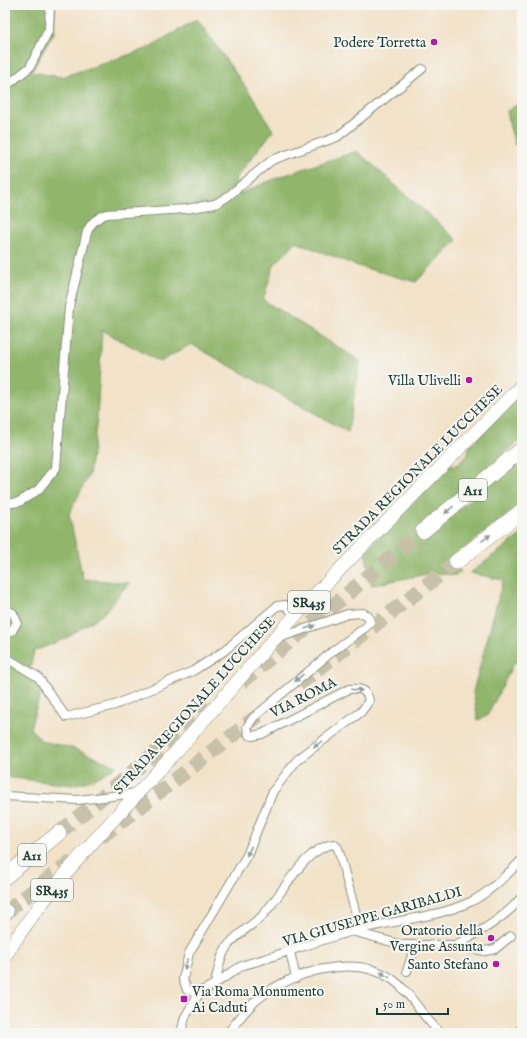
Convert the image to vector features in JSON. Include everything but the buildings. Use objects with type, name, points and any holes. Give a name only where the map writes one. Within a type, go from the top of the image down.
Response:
[{"type":"highway","name":"A11","points":[[423,531],[522,449]]},
{"type":"highway","points":[[456,562],[522,511]]},
{"type":"highway","name":"A11","points":[[5,877],[59,832]]},
{"type":"main road","name":"STRADA REGIONALE LUCCHESE","points":[[5,956],[30,919],[65,874],[274,640],[389,518],[522,385]]},
{"type":"street","points":[[5,87],[30,67],[49,29],[50,5]]},
{"type":"street","points":[[5,504],[19,502],[38,490],[56,468],[69,307],[86,232],[90,224],[101,216],[107,214],[186,209],[214,204],[227,197],[253,174],[272,160],[285,154],[337,137],[422,69]]},
{"type":"street","points":[[5,657],[38,677],[66,717],[115,705],[197,668],[224,650],[277,606],[284,605],[296,616]]},
{"type":"street","points":[[5,609],[13,613],[17,622],[12,631],[5,634]]},
{"type":"street","name":"VIA ROMA","points":[[200,992],[192,992],[185,989],[184,974],[187,958],[199,934],[247,855],[273,791],[298,760],[361,712],[369,701],[364,691],[360,689],[349,689],[262,734],[255,736],[249,735],[246,729],[253,718],[333,651],[364,628],[368,624],[369,618],[363,613],[348,614],[274,640]]},
{"type":"street","points":[[5,796],[78,800],[138,793]]},
{"type":"street","points":[[215,983],[222,956],[227,947],[271,906],[306,860],[320,850],[334,844],[338,848],[357,930],[401,945],[454,945],[485,951],[495,949],[511,936]]},
{"type":"street","name":"VIA GIUSEPPE GARIBALDI","points":[[200,992],[231,971],[244,965],[357,930],[429,915],[465,904],[474,900],[497,883],[522,860]]},
{"type":"street","points":[[454,945],[471,937],[513,908],[522,897]]},
{"type":"street","points":[[407,971],[415,946]]},
{"type":"street","points":[[290,952],[296,978]]},
{"type":"street","points":[[228,1033],[258,999],[283,983],[296,978],[339,967],[357,966],[371,969],[391,979],[403,988],[441,1033]]},
{"type":"street","points":[[181,1033],[185,1017],[200,992]]},
{"type":"street","points":[[517,1033],[522,1028]]},
{"type":"green space","points":[[5,5],[55,5],[54,33],[31,72],[62,77],[146,49],[197,19],[257,103],[273,131],[235,179],[239,194],[279,177],[357,151],[457,240],[416,282],[358,266],[296,242],[274,265],[263,300],[360,361],[348,432],[191,344],[160,362],[102,330],[97,419],[89,475],[69,514],[83,579],[129,583],[103,614],[65,639],[34,651],[30,669],[41,692],[30,728],[42,741],[75,749],[117,766],[93,780],[72,785],[5,777]]},
{"type":"green space","points":[[522,101],[522,150],[515,145],[506,112]]},
{"type":"green space","points":[[522,392],[522,439],[417,527],[425,537],[522,457],[522,503],[451,559],[461,572],[456,575],[432,573],[372,585],[365,552],[452,463],[455,466],[468,455],[469,447]]},
{"type":"green space","points":[[522,534],[522,659],[514,663],[487,716],[478,720],[473,692],[503,580],[470,573]]},
{"type":"tunnel","points":[[241,682],[423,531]]},
{"type":"tunnel","points":[[299,684],[456,562]]},
{"type":"tunnel","points":[[59,833],[211,707]]},
{"type":"tunnel","points":[[101,837],[259,715]]},
{"type":"tunnel","points":[[6,912],[78,856]]},
{"type":"place","name":"Podere Torretta","points":[[434,42]]},
{"type":"place","name":"Villa Ulivelli","points":[[469,380]]},
{"type":"place","name":"Oratorio della Vergine Assunta","points":[[491,938]]},
{"type":"place","name":"Santo Stefano","points":[[496,964]]},
{"type":"place","name":"Via Roma Monumento Ai Caduti","points":[[184,999]]}]
